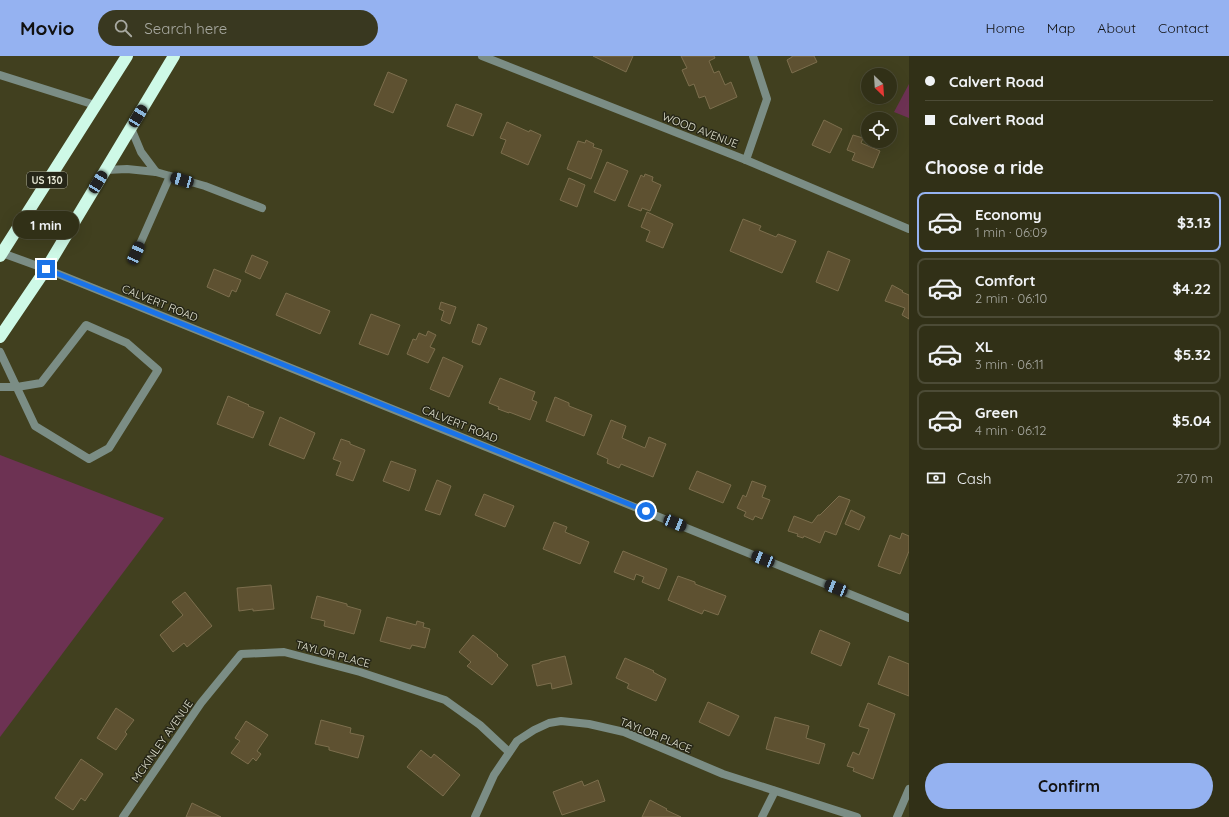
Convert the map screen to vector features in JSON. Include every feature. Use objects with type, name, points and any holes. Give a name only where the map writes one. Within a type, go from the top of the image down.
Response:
[{"type":"highway","name":"US 130","points":[[1,254],[126,56]]},
{"type":"highway","points":[[0,337],[46,269],[174,56]]},
{"type":"street","name":"WOOD AVENUE","points":[[482,56],[746,160],[909,229]]},
{"type":"street","points":[[746,160],[767,99],[753,56]]},
{"type":"street","points":[[0,76],[95,104]]},
{"type":"street","points":[[131,128],[141,152],[156,172]]},
{"type":"street","points":[[106,170],[127,168],[156,172],[205,186],[262,208]]},
{"type":"street","points":[[136,253],[170,176]]},
{"type":"street","name":"CALVERT ROAD","points":[[1,254],[46,269],[909,618]]},
{"type":"street","points":[[0,352],[17,387],[35,426],[89,459],[109,448],[158,370],[127,343],[86,325],[41,383],[17,387],[0,387]]},
{"type":"street","name":"TAYLOR PLACE","points":[[222,679],[241,654],[284,652],[360,672],[444,700],[480,725],[509,752],[516,741],[549,723],[561,721],[589,724],[624,732],[723,774],[857,817]]},
{"type":"street","name":"MCKINLEY AVENUE","points":[[123,817],[201,703],[222,679]]},
{"type":"street","points":[[475,817],[494,775],[509,752]]},
{"type":"street","points":[[897,817],[909,789]]},
{"type":"street","points":[[762,817],[774,791]]},
{"type":"shaded area","points":[[909,84],[909,118],[894,112]]},
{"type":"shaded area","points":[[0,455],[164,518],[0,737]]},
{"type":"building","points":[[593,56],[633,56],[626,72]]},
{"type":"building","points":[[681,56],[714,56],[715,58],[709,61],[714,73],[719,71],[725,85],[731,82],[737,97],[710,109],[705,96],[699,98],[694,84],[689,86],[682,70],[687,68]]},
{"type":"building","points":[[792,56],[814,56],[817,62],[792,73],[787,60]]},
{"type":"building","points":[[388,72],[407,80],[393,113],[374,105]]},
{"type":"building","points":[[456,104],[482,114],[473,136],[447,126]]},
{"type":"building","points":[[824,120],[842,129],[830,153],[812,145]]},
{"type":"building","points":[[507,122],[529,132],[530,130],[541,135],[528,165],[501,153],[506,140],[500,138]]},
{"type":"building","points":[[853,135],[861,137],[861,148],[873,148],[880,151],[873,168],[852,160],[855,153],[847,150]]},
{"type":"building","points":[[586,140],[594,144],[593,147],[602,150],[591,179],[567,169],[578,141],[585,143]]},
{"type":"building","points":[[607,162],[628,171],[615,201],[594,192]]},
{"type":"building","points":[[645,174],[653,177],[652,181],[661,185],[650,211],[642,208],[641,211],[628,206],[641,175],[644,177]]},
{"type":"building","points":[[569,178],[585,185],[577,207],[560,200]]},
{"type":"building","points":[[647,212],[673,224],[663,248],[646,241],[650,231],[641,227]]},
{"type":"building","points":[[743,219],[761,226],[759,230],[776,237],[778,234],[796,241],[782,273],[730,251]]},
{"type":"building","points":[[828,251],[850,260],[838,291],[816,282]]},
{"type":"building","points":[[252,255],[268,262],[260,279],[245,272]]},
{"type":"building","points":[[214,269],[241,280],[236,292],[232,290],[229,297],[207,287]]},
{"type":"building","points":[[892,285],[909,295],[909,319],[902,315],[905,308],[885,301]]},
{"type":"building","points":[[286,293],[330,311],[320,334],[276,315]]},
{"type":"building","points":[[441,302],[456,307],[450,324],[441,320],[444,311],[439,309]]},
{"type":"building","points":[[371,314],[400,325],[388,355],[359,344]]},
{"type":"building","points":[[478,324],[487,328],[480,345],[472,342]]},
{"type":"building","points":[[428,331],[436,335],[430,347],[435,349],[428,363],[407,354],[413,339],[416,340],[419,333],[426,336]]},
{"type":"building","points":[[443,357],[463,366],[449,397],[430,389]]},
{"type":"building","points":[[500,378],[535,392],[532,400],[537,402],[530,420],[498,409],[499,407],[489,403]]},
{"type":"building","points":[[228,396],[264,412],[253,438],[217,424]]},
{"type":"building","points":[[555,397],[569,403],[569,406],[592,415],[584,436],[546,421]]},
{"type":"building","points":[[280,417],[315,433],[304,459],[269,445]]},
{"type":"building","points":[[611,420],[626,426],[622,438],[645,448],[649,437],[666,444],[653,477],[621,464],[619,468],[607,463],[608,459],[597,454]]},
{"type":"building","points":[[341,439],[365,450],[353,481],[336,475],[341,462],[333,459]]},
{"type":"building","points":[[391,461],[416,470],[409,491],[383,481]]},
{"type":"building","points":[[697,471],[731,485],[723,503],[689,489]]},
{"type":"building","points":[[437,480],[451,486],[440,515],[425,510]]},
{"type":"building","points":[[752,481],[766,486],[762,497],[770,500],[762,519],[755,516],[753,520],[744,516],[746,512],[737,508],[743,495],[746,497]]},
{"type":"building","points":[[484,494],[514,506],[505,527],[475,515]]},
{"type":"building","points":[[839,496],[850,500],[836,535],[825,531],[820,543],[804,536],[803,538],[797,536],[798,534],[788,531],[794,516],[812,523],[818,515],[820,515]]},
{"type":"building","points":[[851,510],[865,517],[859,530],[845,524]]},
{"type":"building","points":[[554,522],[567,527],[565,532],[589,542],[580,564],[543,549]]},
{"type":"building","points":[[902,533],[909,536],[909,551],[900,574],[878,566],[890,535],[900,539]]},
{"type":"building","points":[[623,551],[667,569],[659,589],[642,582],[644,577],[636,574],[634,580],[614,572]]},
{"type":"building","points":[[678,576],[726,596],[718,615],[704,610],[702,614],[668,600]]},
{"type":"building","points":[[271,585],[274,609],[239,611],[237,588]]},
{"type":"building","points":[[185,592],[212,626],[187,647],[184,643],[173,652],[160,635],[183,615],[172,602]]},
{"type":"building","points":[[317,596],[347,604],[347,606],[361,610],[354,634],[324,626],[325,621],[311,618]]},
{"type":"building","points":[[387,617],[416,625],[417,621],[424,623],[423,627],[430,629],[425,648],[412,645],[410,649],[380,641]]},
{"type":"building","points":[[820,630],[850,643],[841,666],[811,653]]},
{"type":"building","points":[[473,635],[508,665],[492,685],[467,666],[471,662],[459,652]]},
{"type":"building","points":[[565,656],[572,684],[552,689],[551,683],[537,686],[532,665]]},
{"type":"building","points":[[889,656],[909,664],[909,696],[878,684]]},
{"type":"building","points":[[625,658],[654,671],[653,672],[666,679],[656,701],[627,688],[629,684],[616,678]]},
{"type":"building","points":[[708,702],[739,716],[729,736],[699,722]]},
{"type":"building","points":[[868,703],[895,714],[873,779],[853,771],[854,768],[847,766],[853,752],[859,755],[869,729],[859,726]]},
{"type":"building","points":[[116,708],[134,720],[125,732],[127,734],[116,750],[97,738]]},
{"type":"building","points":[[775,717],[809,726],[806,738],[825,744],[819,764],[766,749]]},
{"type":"building","points":[[321,720],[351,728],[350,733],[364,736],[358,758],[329,750],[329,747],[315,744]]},
{"type":"building","points":[[246,721],[268,735],[257,751],[261,754],[256,761],[253,758],[248,764],[231,753],[240,741],[235,738]]},
{"type":"building","points":[[421,750],[431,758],[434,754],[460,775],[443,796],[407,767]]},
{"type":"building","points":[[81,759],[103,774],[85,801],[81,798],[73,810],[55,798]]},
{"type":"building","points":[[598,780],[605,801],[562,815],[553,792],[582,781],[584,786]]},
{"type":"building","points":[[650,800],[667,809],[666,810],[681,817],[642,817]]},
{"type":"building","points":[[192,803],[221,817],[186,817]]},
{"type":"route","points":[[46,269],[646,511]]}]
